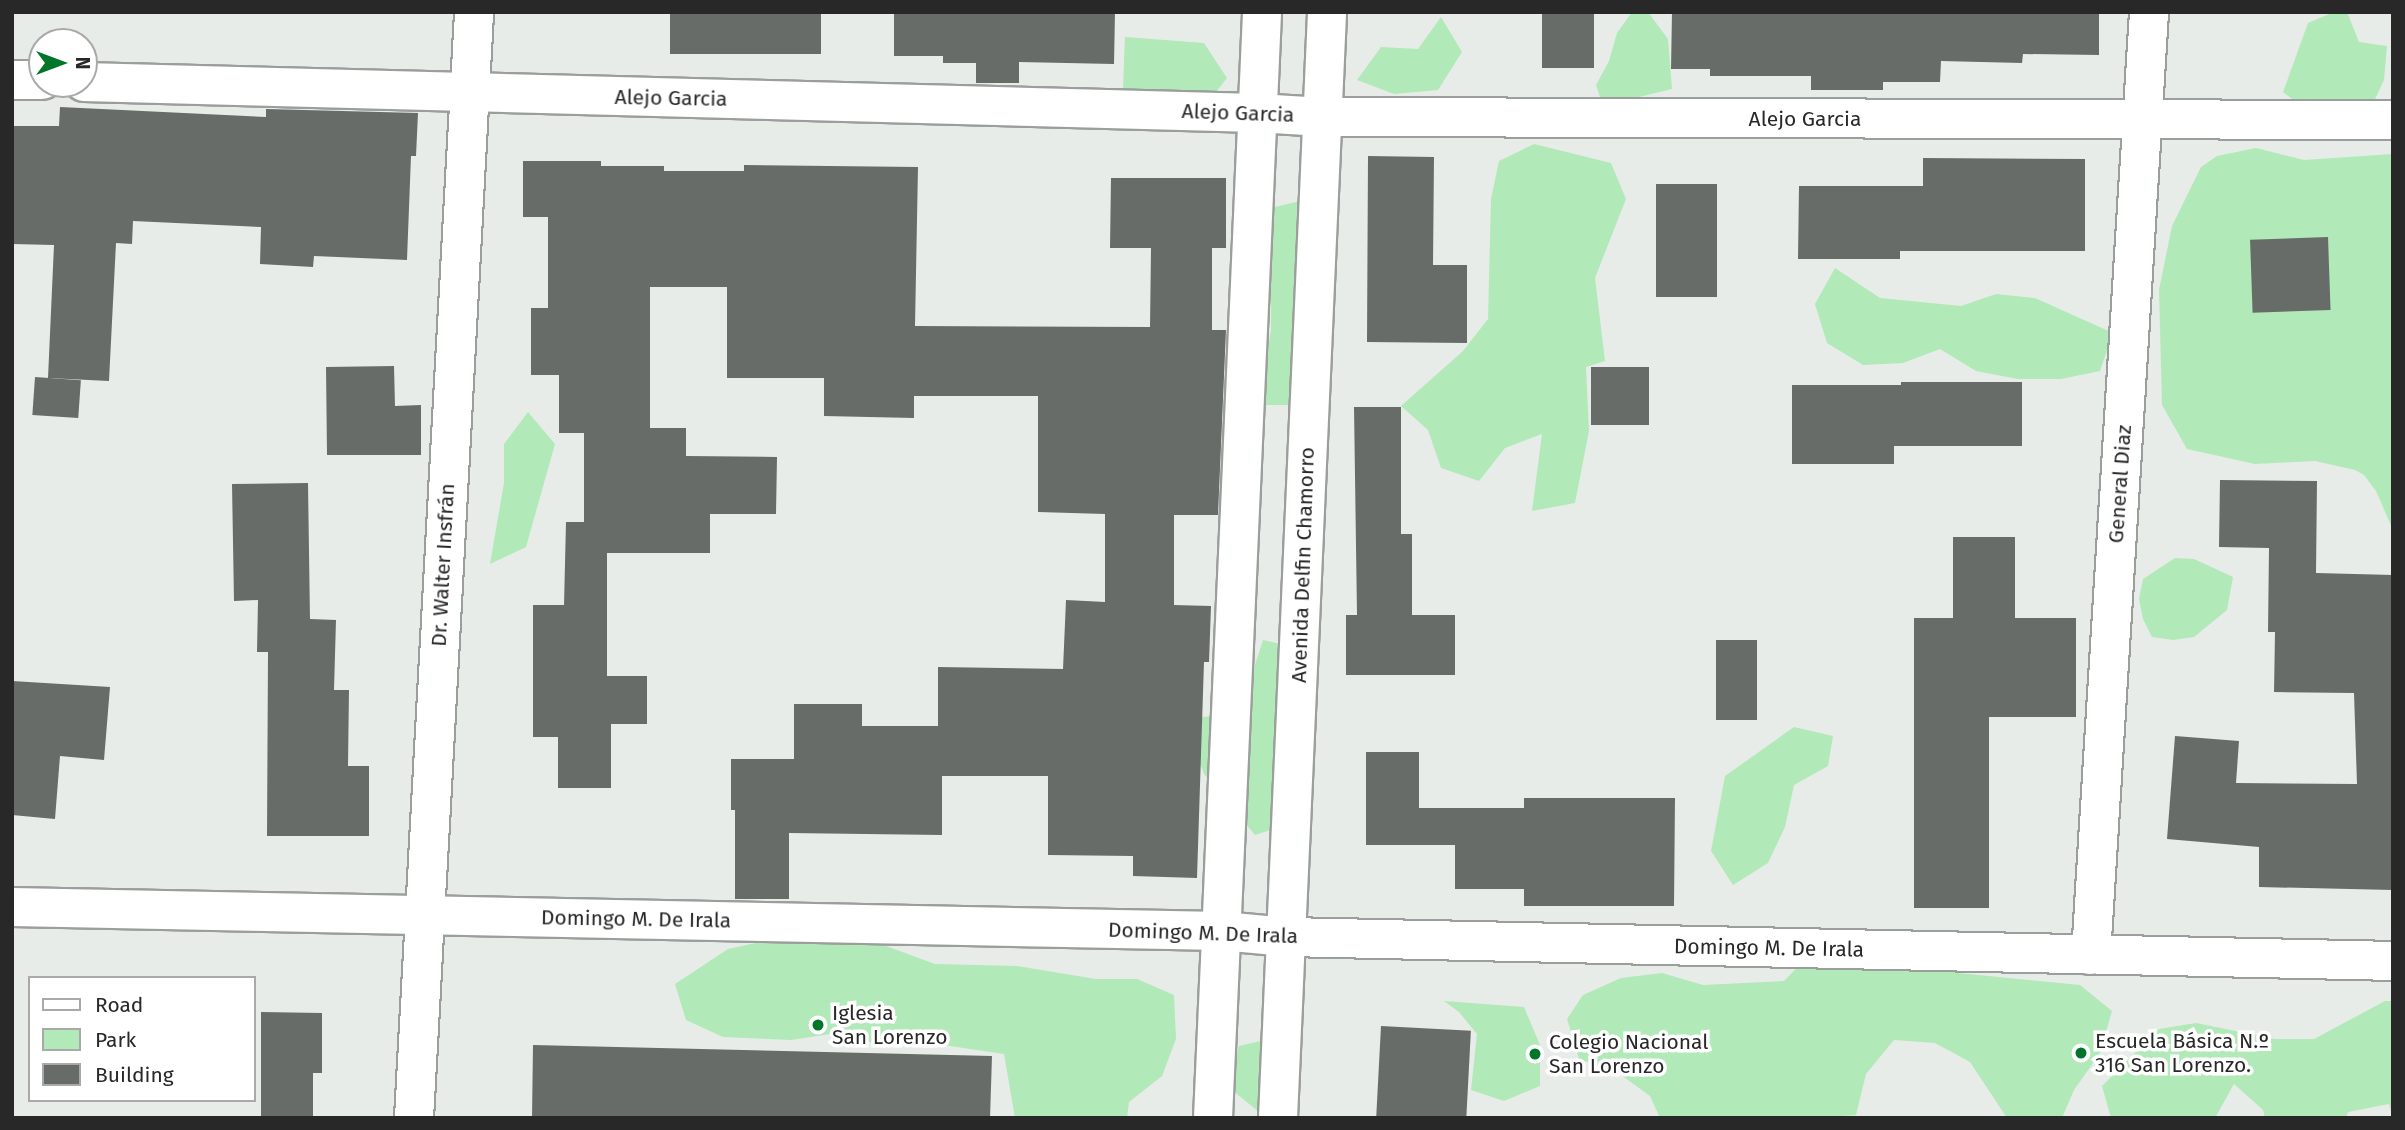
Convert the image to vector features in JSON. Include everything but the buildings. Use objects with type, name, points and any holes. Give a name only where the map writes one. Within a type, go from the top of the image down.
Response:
[{"type":"street","name":"Dr. Walter Insfrán","points":[[414,1118],[474,12]]},
{"type":"street","points":[[1213,1118],[1262,12]]},
{"type":"street","name":"Avenida Delfin Chamorro","points":[[1278,1118],[1327,12]]},
{"type":"street","name":"General Diaz","points":[[2091,955],[2149,12]]},
{"type":"street","name":"Alejo Garcia","points":[[98,82],[1257,113],[1323,117],[2393,120]]},
{"type":"street","name":"Domingo M. De Irala","points":[[12,907],[1222,931],[1287,937],[2393,961]]},
{"type":"green space","points":[[1632,12],[1648,12],[1668,39],[1672,89],[1639,97],[1600,97],[1596,85],[1609,61],[1617,33]]},
{"type":"green space","points":[[2334,12],[2347,12],[2359,42],[2387,46],[2384,80],[2369,112],[2306,110],[2283,92],[2308,23]]},
{"type":"green space","points":[[1441,17],[1462,52],[1438,90],[1394,94],[1357,80],[1381,47],[1418,49]]},
{"type":"green space","points":[[1125,37],[1204,43],[1227,78],[1200,112],[1159,108],[1123,89]]},
{"type":"green space","points":[[1534,144],[1611,163],[1626,199],[1595,278],[1605,361],[1586,367],[1589,431],[1575,503],[1532,511],[1542,434],[1505,448],[1479,481],[1441,468],[1428,430],[1401,406],[1463,351],[1488,319],[1491,199],[1499,161]]},
{"type":"green space","points":[[2256,148],[2304,160],[2393,154],[2393,530],[2376,491],[2364,475],[2355,470],[2315,461],[2255,464],[2187,449],[2162,405],[2159,290],[2172,226],[2201,167],[2217,156]]},
{"type":"green space","points":[[1304,200],[1300,405],[1261,405],[1271,328],[1271,208]]},
{"type":"green space","points":[[1835,268],[1880,298],[1961,306],[1996,294],[2035,298],[2113,333],[2100,371],[2061,379],[2018,379],[1976,371],[1940,349],[1903,363],[1863,365],[1827,343],[1815,304]]},
{"type":"green space","points":[[528,412],[555,444],[526,547],[490,564],[504,483],[504,444]]},
{"type":"green space","points":[[2175,558],[2194,559],[2233,577],[2227,610],[2194,637],[2173,640],[2152,637],[2143,619],[2139,599],[2143,579]]},
{"type":"green space","points":[[1263,640],[1302,649],[1295,822],[1255,835],[1204,774],[1190,736],[1200,717],[1239,715]]},
{"type":"green space","points":[[1794,727],[1833,736],[1828,766],[1794,785],[1785,827],[1768,863],[1733,885],[1711,851],[1725,776]]},
{"type":"green space","points":[[856,935],[935,964],[1017,966],[1096,979],[1137,979],[1174,995],[1176,1039],[1162,1076],[1129,1102],[1127,1118],[1015,1118],[1004,1054],[943,1045],[883,1045],[830,1034],[791,1040],[723,1037],[686,1020],[675,984],[728,949],[765,941]]},
{"type":"green space","points":[[1811,953],[1919,958],[1958,973],[2080,985],[2112,1011],[2100,1053],[2074,1090],[2062,1118],[2007,1118],[1970,1062],[1935,1043],[1894,1040],[1866,1074],[1856,1115],[1815,1118],[1660,1118],[1650,1096],[1617,1072],[1579,1059],[1567,1019],[1583,995],[1621,978],[1662,973],[1703,985],[1784,981]]},
{"type":"green space","points":[[1444,1001],[1524,1007],[1540,1045],[1540,1086],[1504,1101],[1471,1090],[1477,1034],[1459,1012]]},
{"type":"green space","points":[[2385,1001],[2393,1001],[2393,1118],[2389,1104],[2348,1112],[2346,1118],[2265,1118],[2263,1110],[2234,1084],[2215,1118],[2111,1118],[2102,1086],[2159,1029],[2196,1023],[2275,1039],[2314,1039]]},
{"type":"green space","points":[[1277,1037],[1296,1072],[1259,1112],[1227,1086],[1239,1046]]},
{"type":"place","name":"Iglesia San Lorenzo","points":[[818,1025]]},
{"type":"place","name":"Escuela Básica N.º 316 San Lorenzo.","points":[[2081,1053]]},
{"type":"place","name":"Colegio Nacional San Lorenzo","points":[[1535,1054]]}]
